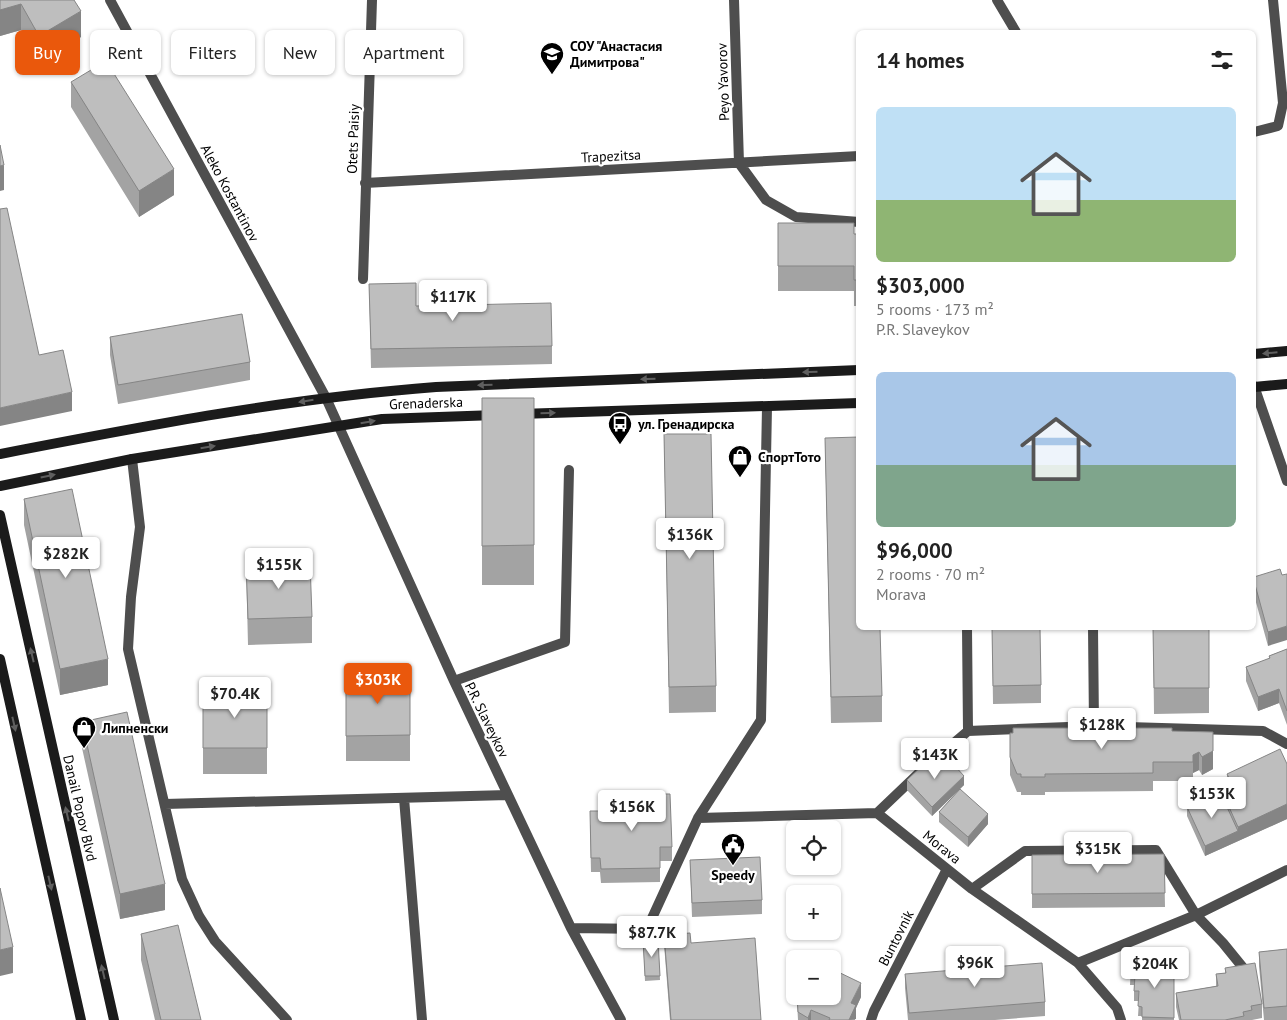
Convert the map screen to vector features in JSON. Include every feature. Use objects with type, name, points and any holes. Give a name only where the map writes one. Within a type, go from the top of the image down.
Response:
[{"type":"street","name":"Aleko Kostantinov","points":[[110,0],[340,427]]},
{"type":"street","name":"Otets Paisiy","points":[[363,279],[372,0]]},
{"type":"street","name":"Peyo Yavorov","points":[[734,0],[739,163]]},
{"type":"street","points":[[997,0],[1015,30]]},
{"type":"street","points":[[1256,132],[1278,126],[1283,103],[1273,0]]},
{"type":"street","name":"Trapezitsa","points":[[365,183],[856,156]]},
{"type":"street","points":[[739,163],[766,200],[796,217],[856,222]]},
{"type":"street","points":[[1256,354],[1287,351]]},
{"type":"street","name":"Grenaderska","points":[[0,454],[128,429],[381,391],[436,387],[856,370]]},
{"type":"street","points":[[1256,386],[1287,384]]},
{"type":"street","points":[[1256,392],[1287,481]]},
{"type":"street","name":"Grenaderska","points":[[0,486],[132,459],[382,419],[856,403]]},
{"type":"street","points":[[571,928],[648,929],[698,818],[761,720],[767,407]]},
{"type":"street","name":"P.R. Slaveykov","points":[[340,427],[454,681],[571,928],[621,1020]]},
{"type":"street","points":[[132,459],[140,527],[131,597],[128,649],[182,879],[199,916],[215,941],[288,1020]]},
{"type":"street","points":[[454,681],[564,642],[569,470]]},
{"type":"street","name":"Danail Popov Blvd","points":[[0,515],[114,1020]]},
{"type":"street","points":[[967,630],[968,730]]},
{"type":"street","points":[[1092,630],[1094,726]]},
{"type":"street","points":[[0,660],[80,1020]]},
{"type":"street","points":[[698,818],[876,813],[968,730],[1094,726],[1263,731],[1287,744]]},
{"type":"street","points":[[164,804],[508,795]]},
{"type":"street","points":[[404,798],[422,1020]]},
{"type":"street","name":"Morava","points":[[876,813],[972,889],[1078,964],[1117,1008],[1121,1020]]},
{"type":"street","points":[[972,889],[1026,851],[1156,850],[1196,915],[1223,943],[1249,975]]},
{"type":"street","name":"Buntovnik","points":[[871,1020],[947,869]]},
{"type":"street","points":[[1078,964],[1196,915],[1287,870]]},
{"type":"building","points":[[0,0],[74,0],[81,11],[49,30],[36,30],[21,4],[0,10]]},
{"type":"building","points":[[90,71],[90,75],[115,75],[174,169],[139,191],[71,82]]},
{"type":"building","points":[[0,145],[4,165],[0,166]]},
{"type":"building","points":[[7,208],[39,355],[63,350],[72,392],[0,408],[0,209]]},
{"type":"building","points":[[778,223],[854,223],[854,234],[856,234],[856,280],[854,280],[854,266],[778,266]]},
{"type":"building","points":[[416,283],[416,306],[551,303],[552,346],[371,349],[369,284]]},
{"type":"building","points":[[242,314],[250,362],[118,385],[110,337]]},
{"type":"building","points":[[482,398],[534,398],[534,545],[482,546]]},
{"type":"building","points":[[664,434],[711,434],[716,686],[669,687]]},
{"type":"building","points":[[856,437],[856,630],[880,630],[882,696],[831,697],[825,438]]},
{"type":"building","points":[[72,489],[108,659],[60,669],[24,499]]},
{"type":"building","points":[[246,562],[310,562],[312,617],[248,619]]},
{"type":"building","points":[[1280,569],[1282,575],[1287,574],[1287,626],[1268,632],[1256,588],[1256,576]]},
{"type":"building","points":[[992,630],[1040,630],[1041,685],[993,686]]},
{"type":"building","points":[[1153,630],[1209,630],[1209,688],[1154,688]]},
{"type":"building","points":[[1287,649],[1287,711],[1279,689],[1258,697],[1246,667]]},
{"type":"building","points":[[346,675],[410,675],[410,735],[346,736]]},
{"type":"building","points":[[203,689],[267,689],[267,748],[203,748]]},
{"type":"building","points":[[127,712],[165,884],[120,894],[82,722]]},
{"type":"building","points":[[1013,728],[1172,728],[1172,731],[1213,732],[1213,751],[1202,757],[1199,752],[1193,755],[1193,762],[1153,762],[1153,773],[1045,774],[1045,777],[1021,777],[1021,774],[1017,774],[1010,757],[1010,733],[1013,733]]},
{"type":"building","points":[[1280,749],[1287,764],[1287,804],[1238,827],[1220,787],[1231,782],[1227,774]]},
{"type":"building","points":[[945,755],[964,776],[932,807],[907,780],[929,759],[934,765]]},
{"type":"building","points":[[960,789],[988,814],[968,837],[939,812]]},
{"type":"building","points":[[1220,792],[1238,831],[1205,846],[1187,807]]},
{"type":"building","points":[[627,794],[670,794],[672,847],[660,847],[660,868],[601,869],[600,858],[591,858],[590,811],[601,811],[601,809],[627,805]]},
{"type":"building","points":[[1164,854],[1165,893],[1032,894],[1032,855]]},
{"type":"building","points":[[760,857],[762,900],[692,903],[690,860]]},
{"type":"building","points":[[0,888],[13,947],[0,950]]},
{"type":"building","points":[[178,925],[201,1020],[161,1020],[141,934]]},
{"type":"building","points":[[690,933],[691,943],[755,938],[761,1020],[671,1020],[664,935]]},
{"type":"building","points":[[658,939],[660,976],[645,976],[643,940]]},
{"type":"building","points":[[1287,949],[1287,1006],[1264,1008],[1259,952]]},
{"type":"building","points":[[1042,963],[1045,1002],[909,1013],[905,974]]},
{"type":"building","points":[[1131,963],[1174,964],[1174,1018],[1142,1017],[1142,1007],[1138,1006],[1139,991],[1134,991],[1135,975],[1130,975]]},
{"type":"building","points":[[1255,963],[1262,1004],[1251,1006],[1252,1010],[1243,1012],[1244,1016],[1225,1020],[1181,1020],[1176,993],[1218,986],[1216,974],[1226,973],[1225,968]]},
{"type":"building","points":[[841,973],[861,983],[851,1003],[856,1005],[849,1020],[829,1020],[830,1018],[811,1010],[808,1018],[798,1012],[798,1005],[841,1005]]},
{"type":"place","name":"СОУ \"Анастасия Димитрова\"","points":[[552,75]]},
{"type":"place","name":"ул. Гренадирска","points":[[620,445]]},
{"type":"place","name":"СпортТото","points":[[740,478]]},
{"type":"place","name":"Липненски","points":[[84,749]]},
{"type":"place","name":"Speedy","points":[[733,866]]}]
